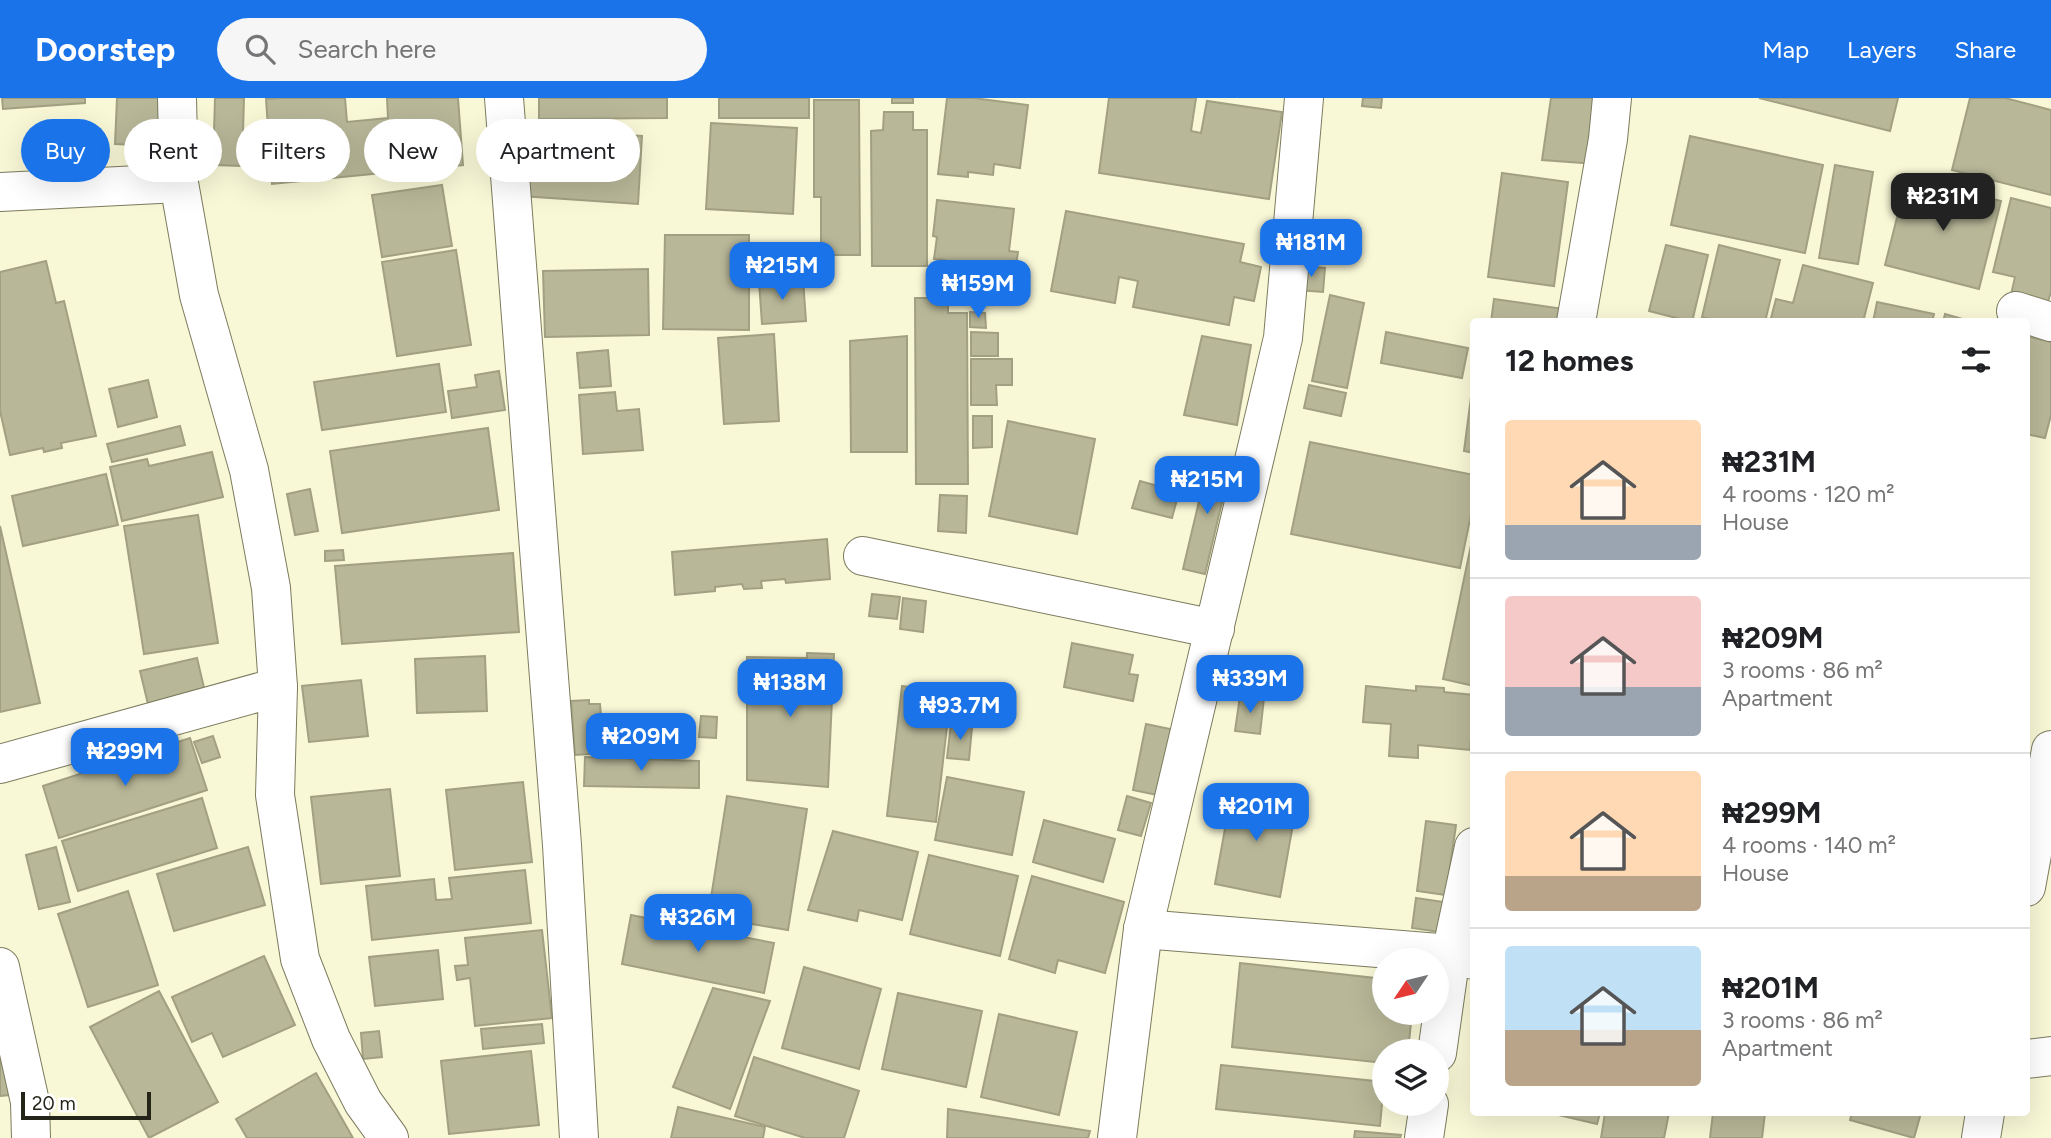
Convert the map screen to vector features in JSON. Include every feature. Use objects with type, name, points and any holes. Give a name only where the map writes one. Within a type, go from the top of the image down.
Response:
[{"type":"street","points":[[177,98],[179,183],[199,295],[249,470],[271,588],[278,687],[275,795],[300,959],[331,1038],[363,1102],[389,1138]]},
{"type":"street","points":[[504,98],[562,845],[579,1138]]},
{"type":"street","points":[[1117,1138],[1143,929],[1283,338],[1304,98]]},
{"type":"street","points":[[1577,318],[1608,139],[1612,98]]},
{"type":"street","points":[[0,192],[179,183]]},
{"type":"street","points":[[863,556],[1215,629]]},
{"type":"street","points":[[0,765],[278,687]]},
{"type":"street","points":[[2030,874],[2044,829],[2051,750]]},
{"type":"street","points":[[1441,1039],[1462,957],[1470,884]]},
{"type":"street","points":[[1143,929],[1462,957]]},
{"type":"street","points":[[0,967],[30,1102],[31,1138]]},
{"type":"street","points":[[2030,1059],[2051,1056]]},
{"type":"street","points":[[1424,1138],[1427,1116]]},
{"type":"street","points":[[1980,1138],[1985,1116]]},
{"type":"building","points":[[2,98],[85,98],[85,103],[3,109]]},
{"type":"building","points":[[117,98],[164,98],[163,119],[124,119],[124,144],[115,144]]},
{"type":"building","points":[[215,98],[244,98],[243,119],[236,119],[236,166],[222,165],[222,119],[214,119]]},
{"type":"building","points":[[345,98],[347,119],[267,119],[266,99]]},
{"type":"building","points":[[387,98],[458,98],[460,119],[378,119],[388,118]]},
{"type":"building","points":[[539,98],[667,98],[667,118],[539,119]]},
{"type":"building","points":[[719,98],[809,98],[809,118],[719,118]]},
{"type":"building","points":[[892,98],[913,98],[913,103],[892,103]]},
{"type":"building","points":[[947,98],[973,98],[1028,105],[1020,168],[994,164],[993,175],[968,172],[968,177],[938,174]]},
{"type":"building","points":[[1109,98],[1196,98],[1191,131],[1201,133],[1207,101],[1282,112],[1269,199],[1099,173]]},
{"type":"building","points":[[1363,98],[1382,98],[1381,108],[1362,106]]},
{"type":"building","points":[[1551,98],[1604,98],[1596,164],[1542,160]]},
{"type":"building","points":[[1759,98],[1898,98],[1890,131]]},
{"type":"building","points":[[1970,98],[2005,98],[2051,110],[2051,195],[1952,170]]},
{"type":"building","points":[[814,100],[859,100],[860,255],[821,255],[821,197],[814,197]]},
{"type":"building","points":[[884,112],[913,112],[913,130],[927,130],[927,266],[872,266],[871,131],[883,130]]},
{"type":"building","points":[[364,120],[364,175],[350,176],[350,122]]},
{"type":"building","points":[[711,123],[797,128],[793,214],[706,209]]},
{"type":"building","points":[[640,136],[642,136],[640,170]]},
{"type":"building","points":[[1690,136],[1823,165],[1805,253],[1671,225]]},
{"type":"building","points":[[1835,165],[1873,172],[1858,264],[1819,258]]},
{"type":"building","points":[[1502,173],[1568,182],[1554,286],[1488,277]]},
{"type":"building","points":[[1907,178],[2001,201],[1979,289],[1885,265]]},
{"type":"building","points":[[522,182],[639,182],[638,204],[521,196]]},
{"type":"building","points":[[442,185],[452,246],[382,257],[372,195]]},
{"type":"building","points":[[2011,198],[2051,208],[2051,292],[2046,308],[2010,299],[2015,277],[1993,272]]},
{"type":"building","points":[[937,200],[1014,209],[1009,251],[1018,252],[1013,286],[944,278],[945,260],[934,259],[937,237],[933,236]]},
{"type":"building","points":[[1066,211],[1244,244],[1240,262],[1261,267],[1254,301],[1234,297],[1229,325],[1133,307],[1138,281],[1119,277],[1115,303],[1051,291]]},
{"type":"building","points":[[665,235],[749,235],[749,330],[663,329]]},
{"type":"building","points":[[1666,245],[1708,255],[1693,318],[1676,318],[1649,311]]},
{"type":"building","points":[[1719,245],[1780,260],[1766,318],[1702,317]]},
{"type":"building","points":[[456,250],[471,345],[397,356],[382,262]]},
{"type":"building","points":[[46,261],[56,303],[64,301],[96,436],[61,443],[62,448],[44,452],[43,448],[10,455],[0,411],[0,272]]},
{"type":"building","points":[[1803,265],[1873,283],[1864,318],[1771,318],[1776,299],[1793,303]]},
{"type":"building","points":[[1299,266],[1325,268],[1323,292],[1297,290]]},
{"type":"building","points":[[648,269],[649,335],[545,337],[543,271]]},
{"type":"building","points":[[803,279],[806,321],[762,324],[759,282]]},
{"type":"building","points":[[1330,295],[1364,303],[1347,388],[1312,381]]},
{"type":"building","points":[[915,298],[948,298],[948,313],[967,313],[968,484],[916,484]]},
{"type":"building","points":[[1494,299],[1564,309],[1563,318],[1492,318]]},
{"type":"building","points":[[1877,302],[1934,314],[1933,318],[1874,318]]},
{"type":"building","points":[[970,312],[985,313],[986,328],[970,327]]},
{"type":"building","points":[[971,332],[998,333],[998,356],[971,356]]},
{"type":"building","points":[[1386,332],[1468,348],[1462,378],[1381,363]]},
{"type":"building","points":[[774,334],[779,421],[724,424],[718,338]]},
{"type":"building","points":[[907,336],[907,452],[851,452],[850,341]]},
{"type":"building","points":[[1202,336],[1251,345],[1237,425],[1184,415]]},
{"type":"building","points":[[2030,337],[2051,342],[2051,415],[2045,438],[2030,435]]},
{"type":"building","points":[[608,350],[611,386],[580,388],[577,353]]},
{"type":"building","points":[[971,359],[1012,359],[1012,385],[996,385],[997,405],[971,405]]},
{"type":"building","points":[[439,364],[446,412],[322,430],[314,382]]},
{"type":"building","points":[[499,371],[505,410],[452,418],[448,391],[477,387],[475,375]]},
{"type":"building","points":[[148,380],[157,417],[118,427],[109,389]]},
{"type":"building","points":[[1309,385],[1346,393],[1341,416],[1304,408]]},
{"type":"building","points":[[615,392],[617,411],[639,409],[643,450],[583,454],[579,395]]},
{"type":"building","points":[[1470,405],[1470,452],[1464,451]]},
{"type":"building","points":[[973,416],[992,416],[992,447],[973,448]]},
{"type":"building","points":[[1008,421],[1095,439],[1077,534],[989,516]]},
{"type":"building","points":[[180,426],[185,445],[112,462],[107,444]]},
{"type":"building","points":[[488,428],[499,510],[342,533],[330,451]]},
{"type":"building","points":[[1310,442],[1470,474],[1470,519],[1460,568],[1291,534]]},
{"type":"building","points":[[212,452],[223,497],[122,521],[110,467],[147,459],[149,466]]},
{"type":"building","points":[[1209,459],[1231,464],[1205,574],[1183,569]]},
{"type":"building","points":[[106,474],[118,525],[23,546],[12,496]]},
{"type":"building","points":[[1140,481],[1179,492],[1172,518],[1132,508]]},
{"type":"building","points":[[310,489],[318,531],[295,535],[287,494]]},
{"type":"building","points":[[940,495],[967,496],[966,533],[938,531]]},
{"type":"building","points":[[198,515],[218,643],[144,654],[124,526]]},
{"type":"building","points":[[0,526],[40,703],[0,712]]},
{"type":"building","points":[[827,539],[830,579],[786,583],[785,579],[761,581],[762,588],[744,589],[742,584],[715,587],[715,591],[675,595],[672,552]]},
{"type":"building","points":[[343,550],[344,560],[325,561],[325,551]]},
{"type":"building","points":[[1470,550],[1470,685],[1443,679]]},
{"type":"building","points":[[513,553],[519,632],[342,644],[335,566]]},
{"type":"building","points":[[872,594],[900,597],[897,619],[869,616]]},
{"type":"building","points":[[903,598],[926,601],[923,632],[900,629]]},
{"type":"building","points":[[1072,643],[1133,655],[1129,674],[1138,675],[1133,701],[1064,687]]},
{"type":"building","points":[[807,653],[834,654],[828,787],[747,780],[747,657],[807,658]]},
{"type":"building","points":[[485,656],[487,711],[417,713],[415,659]]},
{"type":"building","points":[[197,658],[205,692],[148,704],[140,671]]},
{"type":"building","points":[[361,680],[368,736],[309,742],[302,686]]},
{"type":"building","points":[[902,686],[951,692],[936,822],[887,816]]},
{"type":"building","points":[[1366,686],[1416,691],[1416,686],[1444,688],[1444,692],[1470,695],[1470,750],[1418,745],[1418,758],[1389,756],[1391,724],[1363,722]]},
{"type":"building","points":[[1240,696],[1264,698],[1260,734],[1235,731]]},
{"type":"building","points":[[589,700],[589,704],[600,704],[604,753],[575,755],[571,701]]},
{"type":"building","points":[[701,716],[717,717],[716,738],[699,737]]},
{"type":"building","points":[[951,724],[972,727],[969,760],[947,758]]},
{"type":"building","points":[[1146,724],[1175,730],[1162,796],[1133,790]]},
{"type":"building","points":[[213,736],[220,757],[202,763],[194,742]]},
{"type":"building","points":[[190,738],[207,790],[59,838],[43,786]]},
{"type":"building","points":[[585,757],[699,761],[699,788],[584,786]]},
{"type":"building","points":[[947,777],[1024,792],[1012,855],[935,840]]},
{"type":"building","points":[[523,782],[532,862],[455,870],[446,790]]},
{"type":"building","points":[[390,789],[400,876],[321,884],[311,797]]},
{"type":"building","points":[[1232,790],[1297,802],[1280,897],[1215,884]]},
{"type":"building","points":[[727,796],[807,809],[788,930],[708,917]]},
{"type":"building","points":[[1127,796],[1151,803],[1141,836],[1118,830]]},
{"type":"building","points":[[202,798],[217,848],[78,891],[62,841]]},
{"type":"building","points":[[1044,820],[1115,839],[1103,882],[1033,862]]},
{"type":"building","points":[[1426,821],[1456,825],[1446,895],[1417,891]]},
{"type":"building","points":[[833,831],[918,852],[902,920],[859,910],[857,921],[808,910]]},
{"type":"building","points":[[56,847],[70,902],[39,909],[26,855]]},
{"type":"building","points":[[248,847],[265,905],[174,931],[157,874]]},
{"type":"building","points":[[929,855],[1018,876],[1000,956],[910,934]]},
{"type":"building","points":[[525,870],[531,923],[372,940],[366,886],[434,879],[436,900],[452,899],[449,878]]},
{"type":"building","points":[[1032,876],[1124,902],[1105,973],[1058,960],[1055,973],[1009,959]]},
{"type":"building","points":[[128,891],[158,985],[88,1007],[58,914]]},
{"type":"building","points":[[1416,898],[1444,902],[1440,932],[1412,928]]},
{"type":"building","points":[[631,915],[774,943],[764,993],[622,964]]},
{"type":"building","points":[[542,930],[552,1018],[475,1026],[470,978],[457,980],[455,966],[468,965],[465,938]]},
{"type":"building","points":[[438,950],[443,999],[375,1006],[369,957]]},
{"type":"building","points":[[264,956],[295,1025],[223,1057],[212,1033],[192,1042],[172,997]]},
{"type":"building","points":[[1240,963],[1372,978],[1372,1026],[1411,1026],[1409,1039],[1372,1039],[1372,1062],[1232,1047]]},
{"type":"building","points":[[804,967],[881,989],[859,1069],[782,1048]]},
{"type":"building","points":[[713,988],[770,1001],[730,1109],[673,1087]]},
{"type":"building","points":[[159,991],[218,1102],[149,1138],[90,1027]]},
{"type":"building","points":[[898,993],[982,1011],[966,1087],[882,1069]]},
{"type":"building","points":[[999,1014],[1077,1032],[1059,1115],[981,1097]]},
{"type":"building","points":[[542,1024],[544,1043],[483,1049],[481,1029]]},
{"type":"building","points":[[0,1029],[10,1095],[0,1096]]},
{"type":"building","points":[[379,1031],[382,1057],[363,1059],[361,1033]]},
{"type":"building","points":[[531,1051],[539,1125],[449,1134],[441,1061]]},
{"type":"building","points":[[754,1057],[859,1091],[844,1138],[805,1138],[735,1116]]},
{"type":"building","points":[[1221,1065],[1372,1081],[1372,1116],[1381,1116],[1380,1126],[1216,1109]]},
{"type":"building","points":[[316,1073],[353,1138],[247,1138],[236,1119]]},
{"type":"building","points":[[678,1107],[765,1127],[763,1138],[671,1138]]},
{"type":"building","points":[[948,1109],[1090,1131],[1088,1138],[947,1138]]},
{"type":"building","points":[[1563,1116],[1599,1116],[1597,1124]]},
{"type":"building","points":[[1605,1116],[1668,1116],[1664,1138],[1601,1138]]},
{"type":"building","points":[[1713,1116],[1765,1116],[1762,1138],[1710,1138]]},
{"type":"building","points":[[1851,1116],[1920,1116],[1914,1138],[1850,1120]]},
{"type":"building","points":[[1355,1131],[1401,1135],[1400,1138],[1354,1138]]}]
